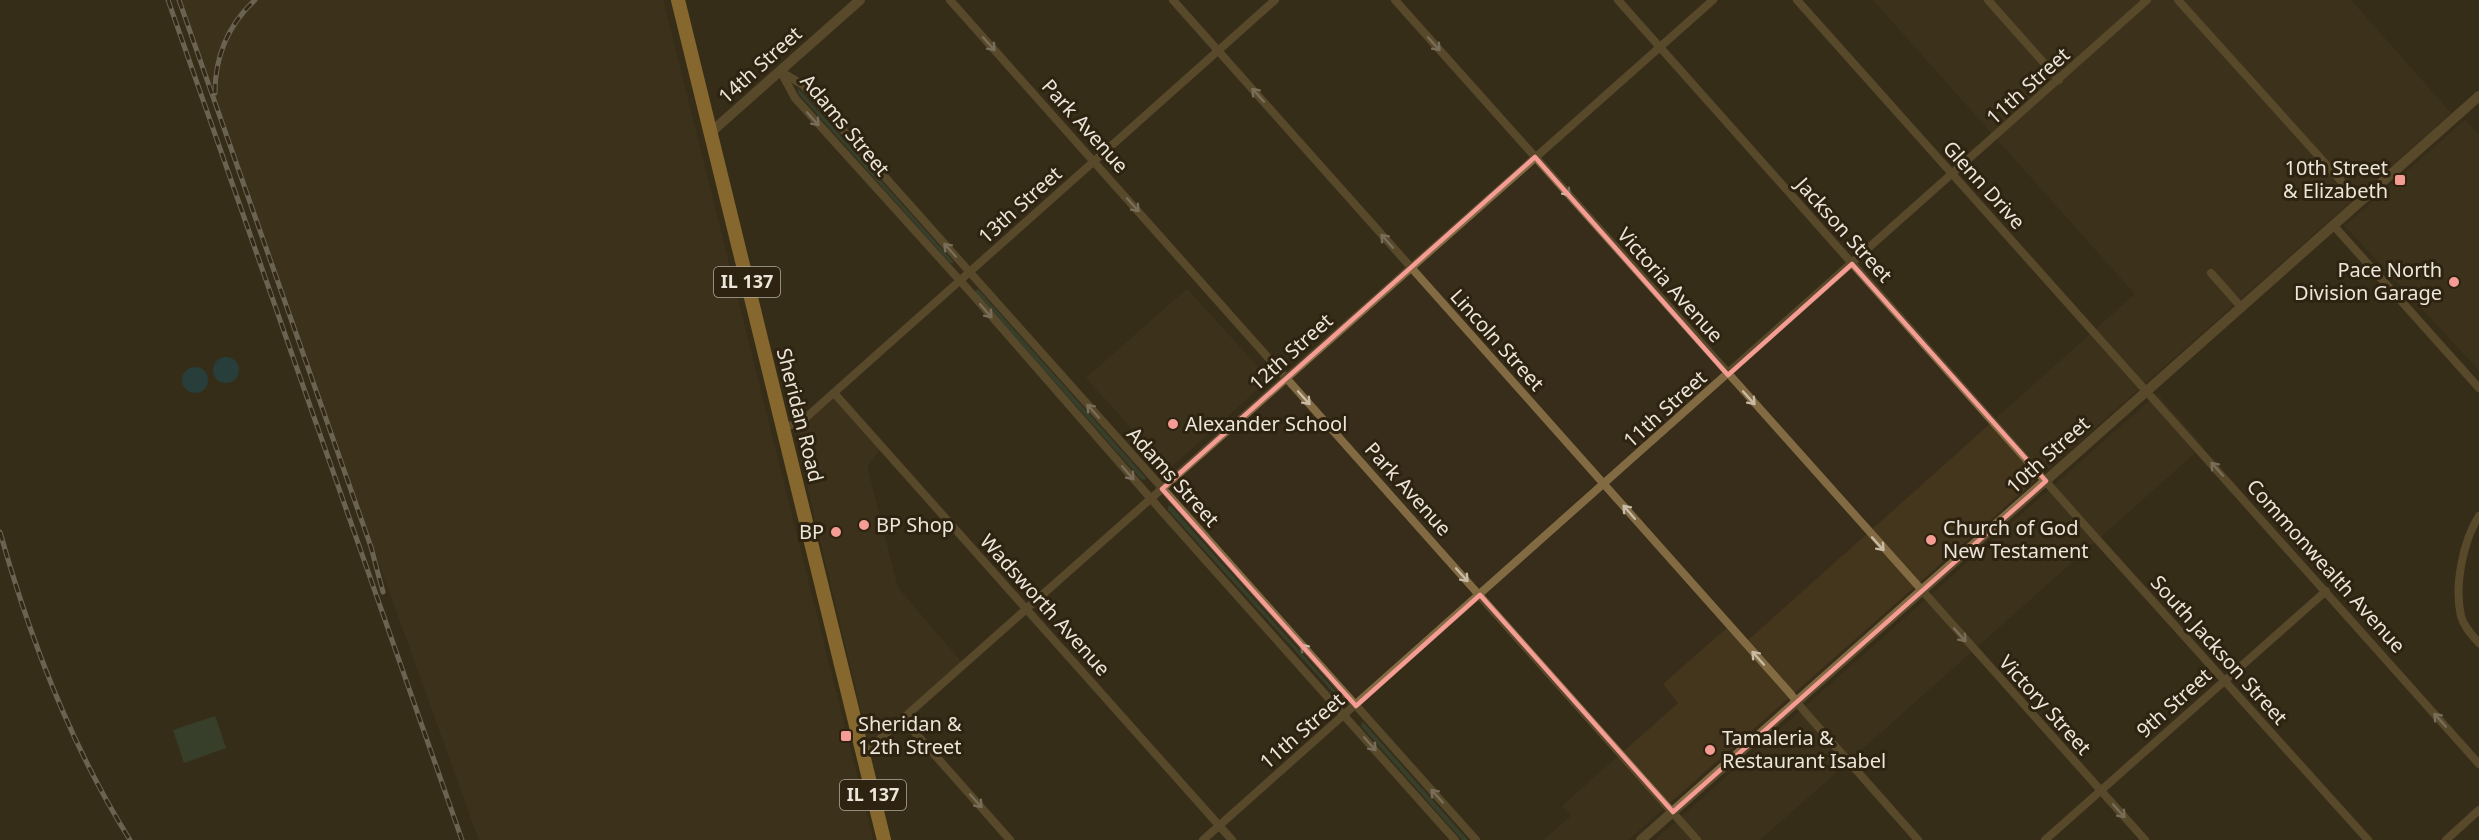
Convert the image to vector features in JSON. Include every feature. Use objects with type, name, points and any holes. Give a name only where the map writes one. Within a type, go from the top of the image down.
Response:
[{"type":"highway","name":"Sheridan Road","points":[[678,0],[884,840]]},
{"type":"street","name":"14th Street","points":[[710,133],[780,71],[847,4],[860,0]]},
{"type":"street","name":"Park Avenue","points":[[950,0],[1697,840]]},
{"type":"street","name":"Lincoln Street","points":[[1173,0],[1918,840]]},
{"type":"street","name":"13th Street","points":[[783,428],[801,422],[1275,0]]},
{"type":"street","name":"Victoria Avenue","points":[[1395,0],[1921,592]]},
{"type":"street","name":"Jackson Street","points":[[1618,0],[2046,481]]},
{"type":"street","name":"12th Street","points":[[862,750],[873,745],[903,719],[1713,0]]},
{"type":"street","name":"Glenn Drive","points":[[1797,0],[2147,392]]},
{"type":"street","points":[[1988,0],[2059,80]]},
{"type":"street","name":"11th Street","points":[[1203,840],[2147,0]]},
{"type":"street","points":[[2178,0],[2361,202]]},
{"type":"street","name":"Adams Street","points":[[780,71],[803,85],[1476,840]]},
{"type":"street","name":"Adams Street","points":[[780,71],[795,98],[1455,840]]},
{"type":"street","name":"10th Street","points":[[1641,840],[2479,96]]},
{"type":"street","points":[[2334,226],[2479,388]]},
{"type":"street","points":[[2211,273],[2242,308]]},
{"type":"street","name":"Commonwealth Avenue","points":[[2147,392],[2479,764]]},
{"type":"street","name":"Wadsworth Avenue","points":[[834,393],[1232,840]]},
{"type":"street","name":"South Jackson Street","points":[[2046,481],[2368,840]]},
{"type":"street","points":[[2479,516],[2464,550],[2459,595],[2461,616],[2466,628],[2479,643]]},
{"type":"street","name":"9th Street","points":[[2045,840],[2326,591]]},
{"type":"street","name":"Victory Street","points":[[1921,592],[2145,840]]},
{"type":"street","points":[[903,719],[1010,840]]},
{"type":"street","points":[[2446,840],[2479,810]]},
{"type":"highlighted area","points":[[1535,157],[1728,375],[1852,264],[2046,481],[1673,812],[1480,595],[1356,706],[1162,489]]},
{"type":"shaded area","points":[[176,0],[663,0],[873,840],[479,840]]},
{"type":"shaded area","points":[[1873,0],[2351,0],[2451,113],[1628,840],[1544,840],[1571,816],[1562,806],[1678,703],[1663,684],[1730,625],[1746,642],[2135,294]]},
{"type":"shaded area","points":[[2465,120],[2479,135],[2479,370],[2345,226]]},
{"type":"shaded area","name":"Alexander School","points":[[1187,289],[1269,379],[1169,469],[1086,378]]},
{"type":"shaded area","points":[[2157,394],[2203,446],[1760,840],[1655,840]]},
{"type":"shaded area","points":[[838,396],[881,448],[867,466],[898,588],[964,665],[870,748],[796,439],[810,420]]},
{"type":"green space","points":[[798,88],[953,263],[950,263],[798,93]]},
{"type":"green space","points":[[978,289],[1146,478],[1145,480],[1141,479],[975,292]]},
{"type":"green space","points":[[1168,506],[1171,506],[1339,695],[1338,698],[1168,510]]},
{"type":"green space","points":[[215,716],[226,748],[184,763],[173,730]]},
{"type":"green space","points":[[1362,722],[1468,840],[1462,840],[1361,726]]},
{"type":"water","points":[[226,357],[235,361],[239,370],[235,379],[226,383],[217,379],[213,370],[217,361]]},
{"type":"water","points":[[195,367],[204,371],[208,380],[204,389],[195,393],[186,389],[182,380],[186,371]]},
{"type":"railway","points":[[168,0],[462,840]]},
{"type":"railway","points":[[179,0],[371,547],[383,592]]},
{"type":"railway","points":[[215,93],[217,67],[225,42],[237,20],[255,0]]},
{"type":"railway","points":[[0,532],[25,612],[54,691],[89,767],[130,840]]},
{"type":"place","name":"10th Street & Elizabeth","points":[[2400,180]]},
{"type":"place","name":"Pace North Division Garage","points":[[2454,282]]},
{"type":"place","name":"Alexander School","points":[[1173,424]]},
{"type":"place","name":"BP Shop","points":[[864,525]]},
{"type":"place","name":"BP","points":[[836,532]]},
{"type":"place","name":"Church of God New Testament","points":[[1931,540]]},
{"type":"place","name":"Sheridan & 12th Street","points":[[846,736]]},
{"type":"place","name":"Tamaleria & Restaurant Isabel","points":[[1710,750]]}]
